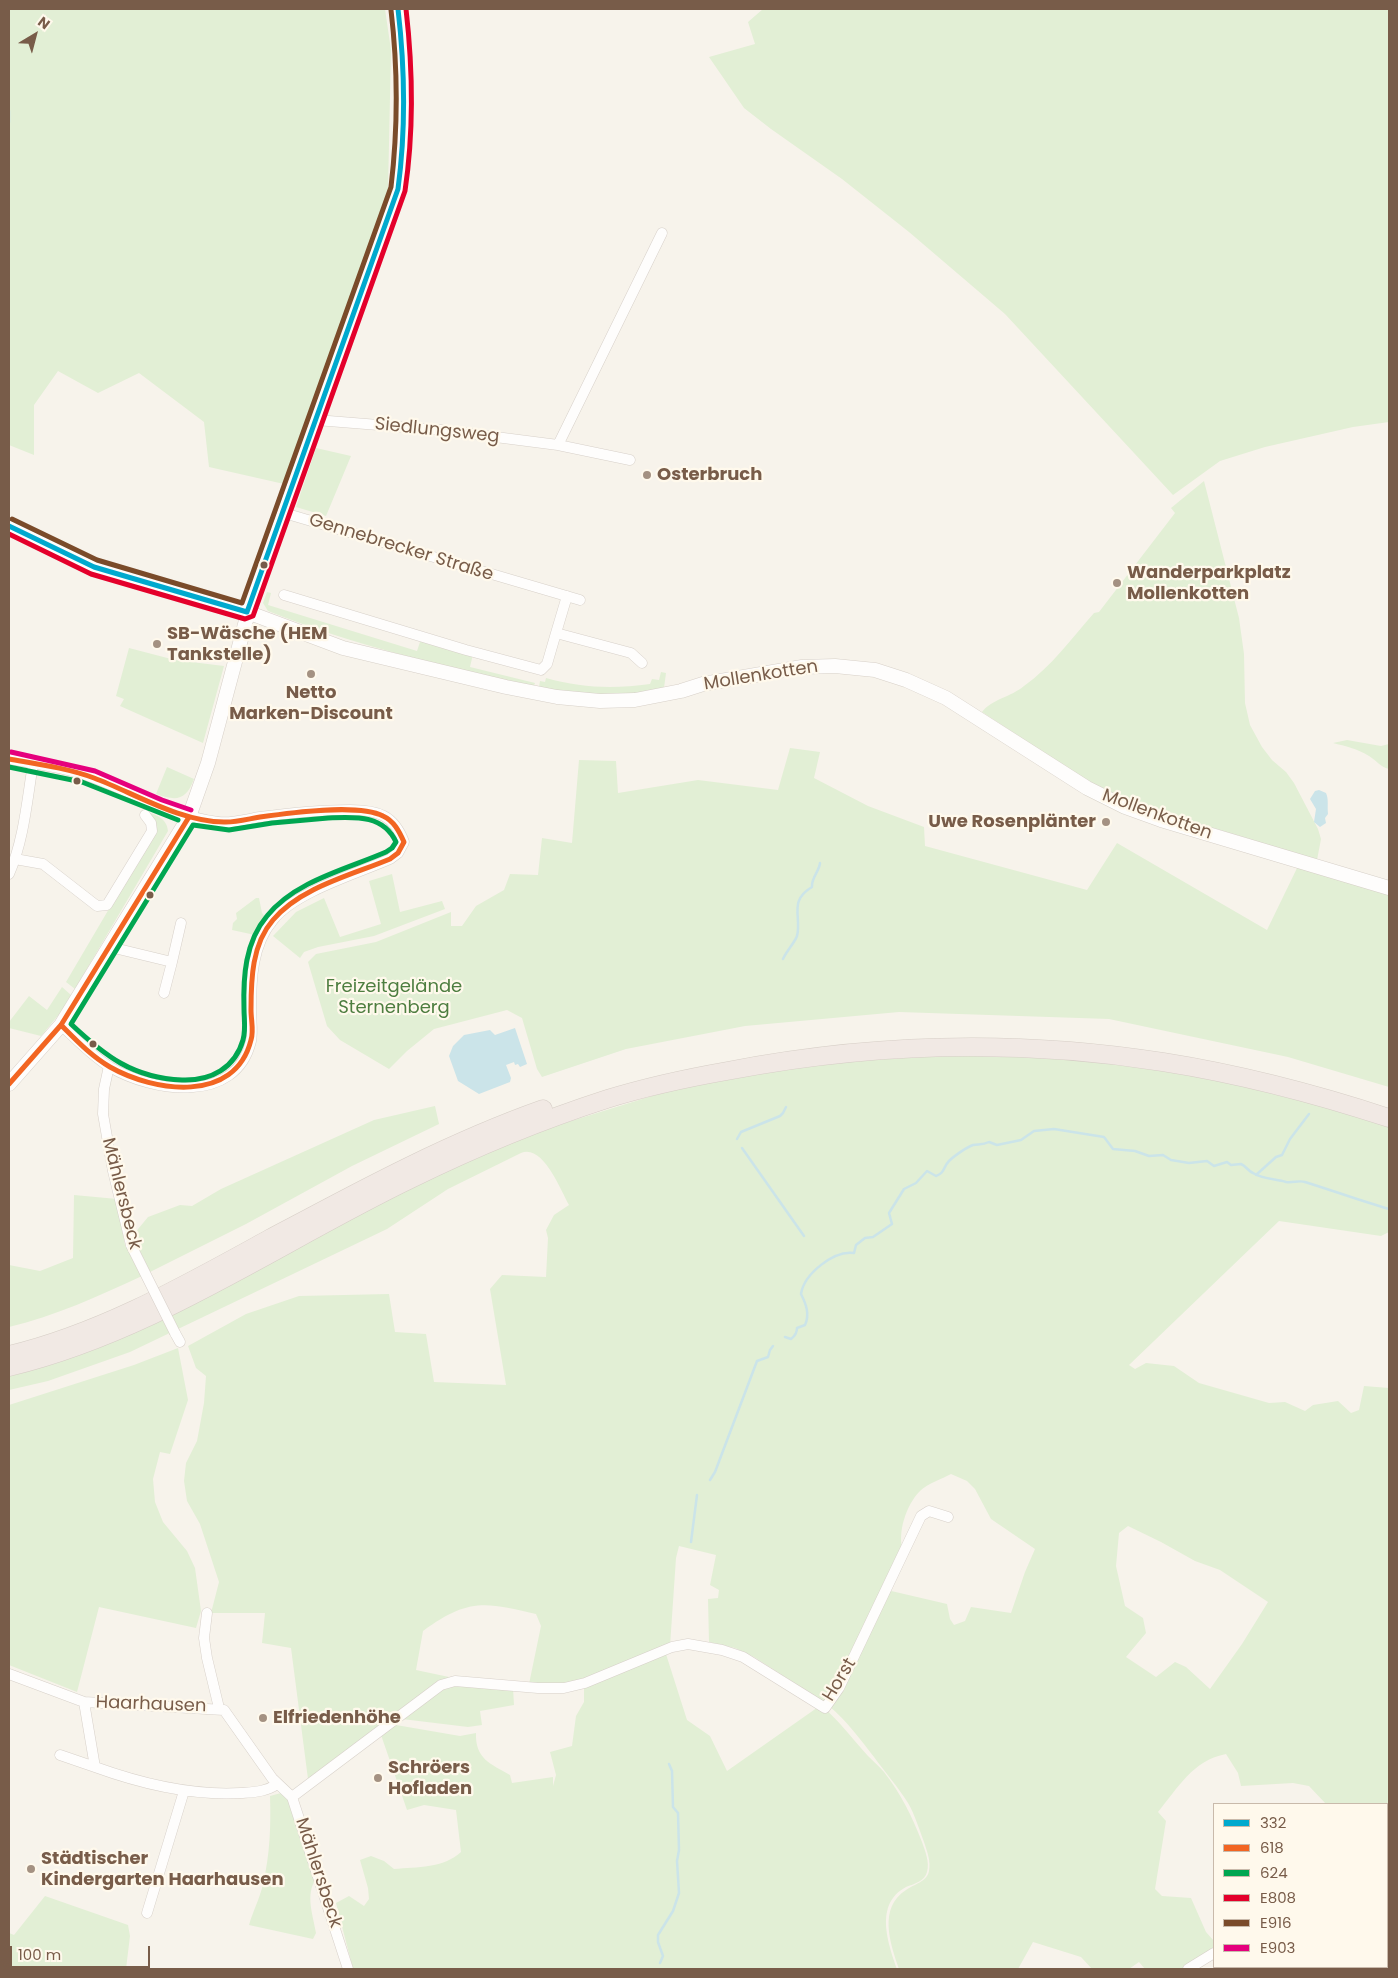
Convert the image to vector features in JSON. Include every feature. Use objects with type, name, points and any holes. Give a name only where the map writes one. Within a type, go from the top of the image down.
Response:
[{"type":"highway","points":[[9,1355],[88,1329],[165,1295],[341,1200],[468,1138],[507,1122],[591,1093],[664,1072],[735,1058],[801,1047],[898,1038],[1037,1039],[1113,1046],[1196,1059],[1264,1074],[1389,1109]]},
{"type":"highway","points":[[9,1367],[72,1349],[150,1317],[374,1197],[449,1160],[526,1128],[635,1091],[753,1066],[856,1051],[917,1047],[1027,1048],[1082,1051],[1166,1062],[1239,1077],[1389,1118]]},
{"type":"main road","points":[[9,1084],[61,1025],[110,947],[144,886],[189,817],[208,762],[247,612],[284,513],[398,189],[402,159],[404,68],[398,9]]},
{"type":"main road","name":"Mollenkotten","points":[[9,526],[94,567],[247,612],[343,648],[506,687],[581,700],[619,702],[648,699],[703,684],[802,667],[834,666],[874,670],[906,680],[946,698],[1087,788],[1120,805],[1161,820],[1389,888]]},
{"type":"street","points":[[558,444],[662,233]]},
{"type":"street","name":"Siedlungsweg","points":[[316,420],[441,430],[558,444],[630,460]]},
{"type":"street","name":"Gennebrecker Straße","points":[[284,513],[580,600]]},
{"type":"street","points":[[284,595],[466,650],[541,670],[547,664],[567,596]]},
{"type":"street","points":[[556,633],[631,653],[642,663]]},
{"type":"street","points":[[9,759],[92,778],[159,807],[189,817],[221,822],[296,812],[363,810],[390,819],[399,828],[404,842],[398,853],[390,859],[306,894],[282,909],[272,921],[260,939],[253,965],[251,1040],[242,1063],[228,1076],[206,1086],[166,1087],[144,1082],[108,1066],[61,1025]]},
{"type":"street","points":[[9,874],[15,859],[33,764]]},
{"type":"street","points":[[15,859],[43,864],[97,906],[107,905],[152,831],[151,823],[145,815]]},
{"type":"street","points":[[164,993],[181,923]]},
{"type":"street","points":[[110,947],[172,962]]},
{"type":"street","name":"Mählersbeck","points":[[108,1066],[104,1088],[103,1114],[113,1171],[131,1245],[178,1337]]},
{"type":"street","name":"Horst","points":[[292,1797],[394,1723],[442,1684],[455,1681],[538,1688],[564,1688],[584,1683],[672,1647],[688,1644],[722,1650],[743,1657],[825,1708],[838,1688],[921,1516],[929,1511],[948,1517]]},
{"type":"street","points":[[207,1613],[204,1638],[219,1708]]},
{"type":"street","name":"Haarhausen","points":[[9,1674],[84,1702],[219,1708]]},
{"type":"street","name":"Haarhausen","points":[[84,1702],[95,1767]]},
{"type":"street","name":"Mählersbeck","points":[[219,1708],[229,1714],[264,1769],[292,1797],[348,1969]]},
{"type":"street","points":[[60,1756],[128,1779],[184,1790],[222,1794],[242,1793],[270,1790],[277,1784]]},
{"type":"street","points":[[148,1913],[184,1790]]},
{"type":"street","points":[[1188,1969],[1213,1955]]},
{"type":"green space","points":[[9,9],[385,9],[391,50],[388,191],[284,484],[209,467],[204,422],[139,373],[98,393],[58,371],[34,405],[34,455],[9,445]]},
{"type":"green space","points":[[763,9],[1389,9],[1389,422],[1353,427],[1265,447],[1220,461],[1173,495],[1005,314],[909,232],[842,179],[744,108],[709,57],[755,44],[748,22]]},
{"type":"green space","points":[[316,448],[351,456],[326,516],[296,507]]},
{"type":"green space","points":[[1204,481],[1239,618],[1244,654],[1245,703],[1250,725],[1262,747],[1294,783],[1318,829],[1321,839],[1317,860],[1116,798],[982,712],[991,704],[1019,690],[1052,661],[1094,613],[1099,612],[1175,513],[1171,508]]},
{"type":"green space","points":[[267,592],[271,593],[268,605],[417,651],[421,639],[473,654],[470,667],[535,683],[534,686],[399,654],[300,623],[268,611],[263,603]]},
{"type":"green space","points":[[129,648],[175,660],[224,666],[203,743],[120,706],[124,699],[116,696]]},
{"type":"green space","points":[[661,672],[666,673],[664,688],[633,694],[586,694],[539,687],[540,681],[545,682],[546,678],[598,687],[650,684],[652,679],[659,680]]},
{"type":"green space","points":[[1347,740],[1381,746],[1389,744],[1389,769],[1360,751],[1333,743]]},
{"type":"green space","name":"Freizeitgelände Sternenberg","points":[[790,748],[820,752],[814,778],[868,806],[924,827],[925,846],[1087,890],[1117,843],[1267,930],[1299,864],[1389,894],[1389,1087],[1288,1057],[1109,1019],[899,1012],[745,1026],[626,1049],[542,1077],[537,1069],[522,1018],[507,1010],[434,1029],[389,1069],[340,1040],[327,1026],[308,962],[316,954],[376,942],[451,912],[451,926],[462,926],[476,906],[504,890],[510,874],[538,875],[542,838],[572,843],[579,760],[616,761],[618,793],[698,780],[778,790]]},
{"type":"green space","points":[[167,767],[194,779],[188,792],[184,795],[169,798],[156,794]]},
{"type":"green space","points":[[145,811],[163,820],[168,831],[75,989],[66,982],[153,834]]},
{"type":"green space","points":[[392,874],[400,912],[442,901],[445,909],[374,936],[318,947],[304,952],[300,958],[273,936],[296,912],[324,898],[340,937],[381,924],[369,881]]},
{"type":"green space","points":[[256,898],[259,898],[262,913],[266,918],[255,935],[232,930],[233,923],[237,919],[236,913]]},
{"type":"green space","points":[[62,987],[71,995],[61,1012],[41,1036],[9,1028],[9,1022],[29,996],[47,1010]]},
{"type":"green space","points":[[1031,1051],[1233,1079],[1389,1122],[1389,1232],[1381,1236],[1279,1221],[1129,1365],[1135,1369],[1146,1363],[1174,1366],[1199,1383],[1269,1403],[1285,1402],[1305,1411],[1313,1405],[1338,1401],[1351,1413],[1359,1410],[1364,1386],[1389,1388],[1389,1868],[1388,1803],[1325,1803],[1309,1786],[1293,1783],[1241,1786],[1238,1773],[1226,1754],[1214,1757],[1195,1769],[1158,1812],[1166,1821],[1155,1889],[1162,1896],[1191,1898],[1206,1932],[1213,1940],[1213,1953],[1184,1969],[1145,1969],[1139,1962],[1129,1969],[1092,1969],[1081,1957],[1033,1942],[1018,1969],[899,1969],[892,1948],[889,1916],[897,1897],[928,1875],[927,1852],[915,1817],[904,1797],[853,1730],[829,1706],[887,1590],[947,1604],[950,1619],[954,1625],[965,1621],[971,1607],[1011,1613],[1035,1549],[991,1519],[975,1489],[967,1481],[951,1474],[923,1488],[907,1511],[901,1536],[903,1552],[827,1704],[754,1657],[735,1648],[709,1642],[708,1599],[718,1598],[719,1590],[710,1585],[716,1555],[679,1546],[676,1558],[670,1646],[580,1683],[529,1684],[541,1626],[536,1614],[490,1605],[465,1608],[439,1620],[423,1631],[416,1670],[449,1677],[308,1779],[291,1648],[262,1643],[265,1613],[211,1613],[219,1582],[200,1524],[187,1501],[184,1481],[186,1463],[197,1441],[204,1403],[206,1376],[196,1368],[188,1346],[246,1314],[299,1296],[389,1294],[395,1332],[426,1334],[434,1382],[506,1385],[490,1289],[502,1275],[546,1277],[548,1238],[546,1230],[554,1215],[569,1205],[550,1170],[537,1155],[529,1152],[521,1153],[448,1189],[387,1229],[130,1352],[48,1381],[9,1390],[9,1371],[446,1166],[513,1139],[710,1078],[793,1064]],"holes":[[[1128,1526],[1195,1561],[1220,1570],[1268,1602],[1242,1644],[1210,1689],[1186,1667],[1175,1662],[1156,1677],[1126,1657],[1146,1633],[1143,1618],[1125,1606],[1116,1566],[1119,1533]]]},
{"type":"green space","points":[[435,1106],[439,1124],[352,1166],[246,1224],[150,1272],[136,1243],[134,1234],[148,1217],[180,1205],[192,1206],[221,1189],[374,1120]]},
{"type":"green space","points":[[74,1195],[117,1199],[125,1245],[142,1276],[60,1311],[9,1327],[9,1265],[40,1271],[73,1258]]},
{"type":"green space","points":[[178,1348],[188,1400],[170,1454],[160,1452],[153,1479],[155,1502],[163,1522],[187,1551],[195,1568],[201,1611],[196,1628],[99,1607],[77,1692],[9,1665],[9,1405],[134,1365]]},
{"type":"green space","points":[[665,1651],[687,1720],[710,1736],[727,1771],[821,1705],[890,1780],[914,1823],[928,1864],[924,1878],[896,1894],[890,1903],[886,1925],[887,1936],[897,1969],[353,1969],[336,1903],[349,1896],[364,1906],[369,1899],[360,1860],[371,1856],[384,1861],[394,1869],[412,1868],[438,1864],[447,1861],[461,1852],[456,1810],[424,1805],[407,1810],[381,1735],[396,1725],[460,1736],[476,1733],[476,1742],[481,1755],[491,1764],[510,1775],[512,1783],[553,1777],[553,1786],[556,1775],[550,1752],[572,1746],[576,1716],[584,1702],[584,1685]]},
{"type":"green space","points":[[451,1683],[513,1688],[514,1705],[480,1711],[482,1725],[468,1727],[402,1719]]},
{"type":"green space","points":[[281,1793],[290,1801],[316,1879],[310,1898],[316,1933],[313,1939],[249,1925],[262,1889],[269,1851],[270,1796]]},
{"type":"green space","points":[[45,1896],[128,1925],[130,1936],[126,1969],[9,1969],[9,1933],[14,1935]]},
{"type":"water","points":[[1319,790],[1326,793],[1328,801],[1326,823],[1320,827],[1314,822],[1316,809],[1310,799],[1315,791]]},
{"type":"water","points":[[515,1028],[527,1064],[520,1067],[518,1064],[515,1065],[514,1062],[506,1065],[511,1078],[510,1082],[479,1094],[458,1081],[449,1056],[453,1046],[464,1035],[490,1030],[495,1035]]},
{"type":"waterway","points":[[9,111],[9,122]]},
{"type":"waterway","points":[[783,959],[797,936],[797,910],[800,898],[812,887],[820,863]]},
{"type":"waterway","points":[[737,1139],[741,1132],[780,1116],[786,1107]]},
{"type":"waterway","points":[[1256,1175],[1276,1157],[1282,1155],[1290,1139],[1309,1114]]},
{"type":"waterway","points":[[785,1337],[791,1339],[796,1334],[797,1328],[805,1325],[806,1305],[801,1294],[803,1286],[814,1271],[829,1259],[846,1253],[854,1253],[856,1245],[865,1238],[873,1237],[892,1224],[889,1213],[904,1189],[916,1183],[927,1171],[936,1176],[939,1175],[951,1159],[970,1146],[989,1142],[997,1145],[1021,1140],[1034,1131],[1054,1129],[1104,1137],[1113,1149],[1135,1151],[1149,1156],[1163,1155],[1171,1160],[1189,1163],[1207,1161],[1214,1166],[1227,1162],[1231,1165],[1241,1164],[1261,1177],[1286,1182],[1305,1182],[1389,1209]]},
{"type":"waterway","points":[[742,1148],[804,1236]]},
{"type":"waterway","points":[[710,1480],[715,1472],[757,1361],[768,1357],[773,1346]]},
{"type":"waterway","points":[[691,1542],[697,1495]]},
{"type":"waterway","points":[[660,1963],[663,1956],[658,1942],[658,1935],[673,1911],[679,1893],[677,1861],[679,1850],[678,1813],[673,1807],[672,1771],[669,1764]]},
{"type":"transit line","name":"332","points":[[247,612],[398,189],[404,99],[398,9]]},
{"type":"transit line","name":"E808","points":[[9,534],[91,574],[245,619],[253,616],[405,191],[412,100],[406,9]]},
{"type":"transit line","name":"E916","points":[[12,519],[97,560],[242,603],[391,187],[396,99],[395,54],[391,10]]},
{"type":"transit line","name":"332","points":[[9,526],[94,567],[247,612]]},
{"type":"transit line","name":"E903","points":[[11,752],[95,771],[162,800],[191,810]]},
{"type":"transit line","name":"618","points":[[9,759],[52,767],[94,778],[158,806],[192,818],[209,821],[234,822],[272,815],[323,810],[372,812],[390,821],[398,830],[404,842],[398,853],[390,859],[312,890],[285,909],[266,929],[257,951],[252,974],[252,1037],[242,1061],[228,1075],[211,1083],[191,1087],[148,1082],[128,1076],[103,1063],[84,1048],[61,1025]]},
{"type":"transit line","name":"624","points":[[9,767],[82,782],[178,820]]},
{"type":"transit line","name":"618","points":[[9,1084],[61,1025],[189,817]]},
{"type":"transit line","name":"624","points":[[348,817],[376,822],[384,826],[396,842],[386,852],[322,877],[307,885],[279,904],[267,916],[254,937],[250,948],[244,985],[244,1036],[239,1050],[228,1065],[212,1075],[193,1080],[149,1075],[134,1070],[108,1055],[71,1024],[193,825],[229,830],[272,823],[328,818],[348,817]]},
{"type":"place","name":"Osterbruch","points":[[647,475]]},
{"type":"place","name":"Wanderparkplatz Mollenkotten","points":[[1117,583]]},
{"type":"place","name":"SB-Wäsche (HEM Tankstelle)","points":[[157,644]]},
{"type":"place","name":"Netto Marken-Discount","points":[[311,674]]},
{"type":"place","name":"Uwe Rosenplänter","points":[[1106,822]]},
{"type":"place","name":"Elfriedenhöhe","points":[[263,1718]]},
{"type":"place","name":"Schröers Hofladen","points":[[378,1778]]},
{"type":"place","name":"Städtischer Kindergarten Haarhausen","points":[[31,1869]]}]
